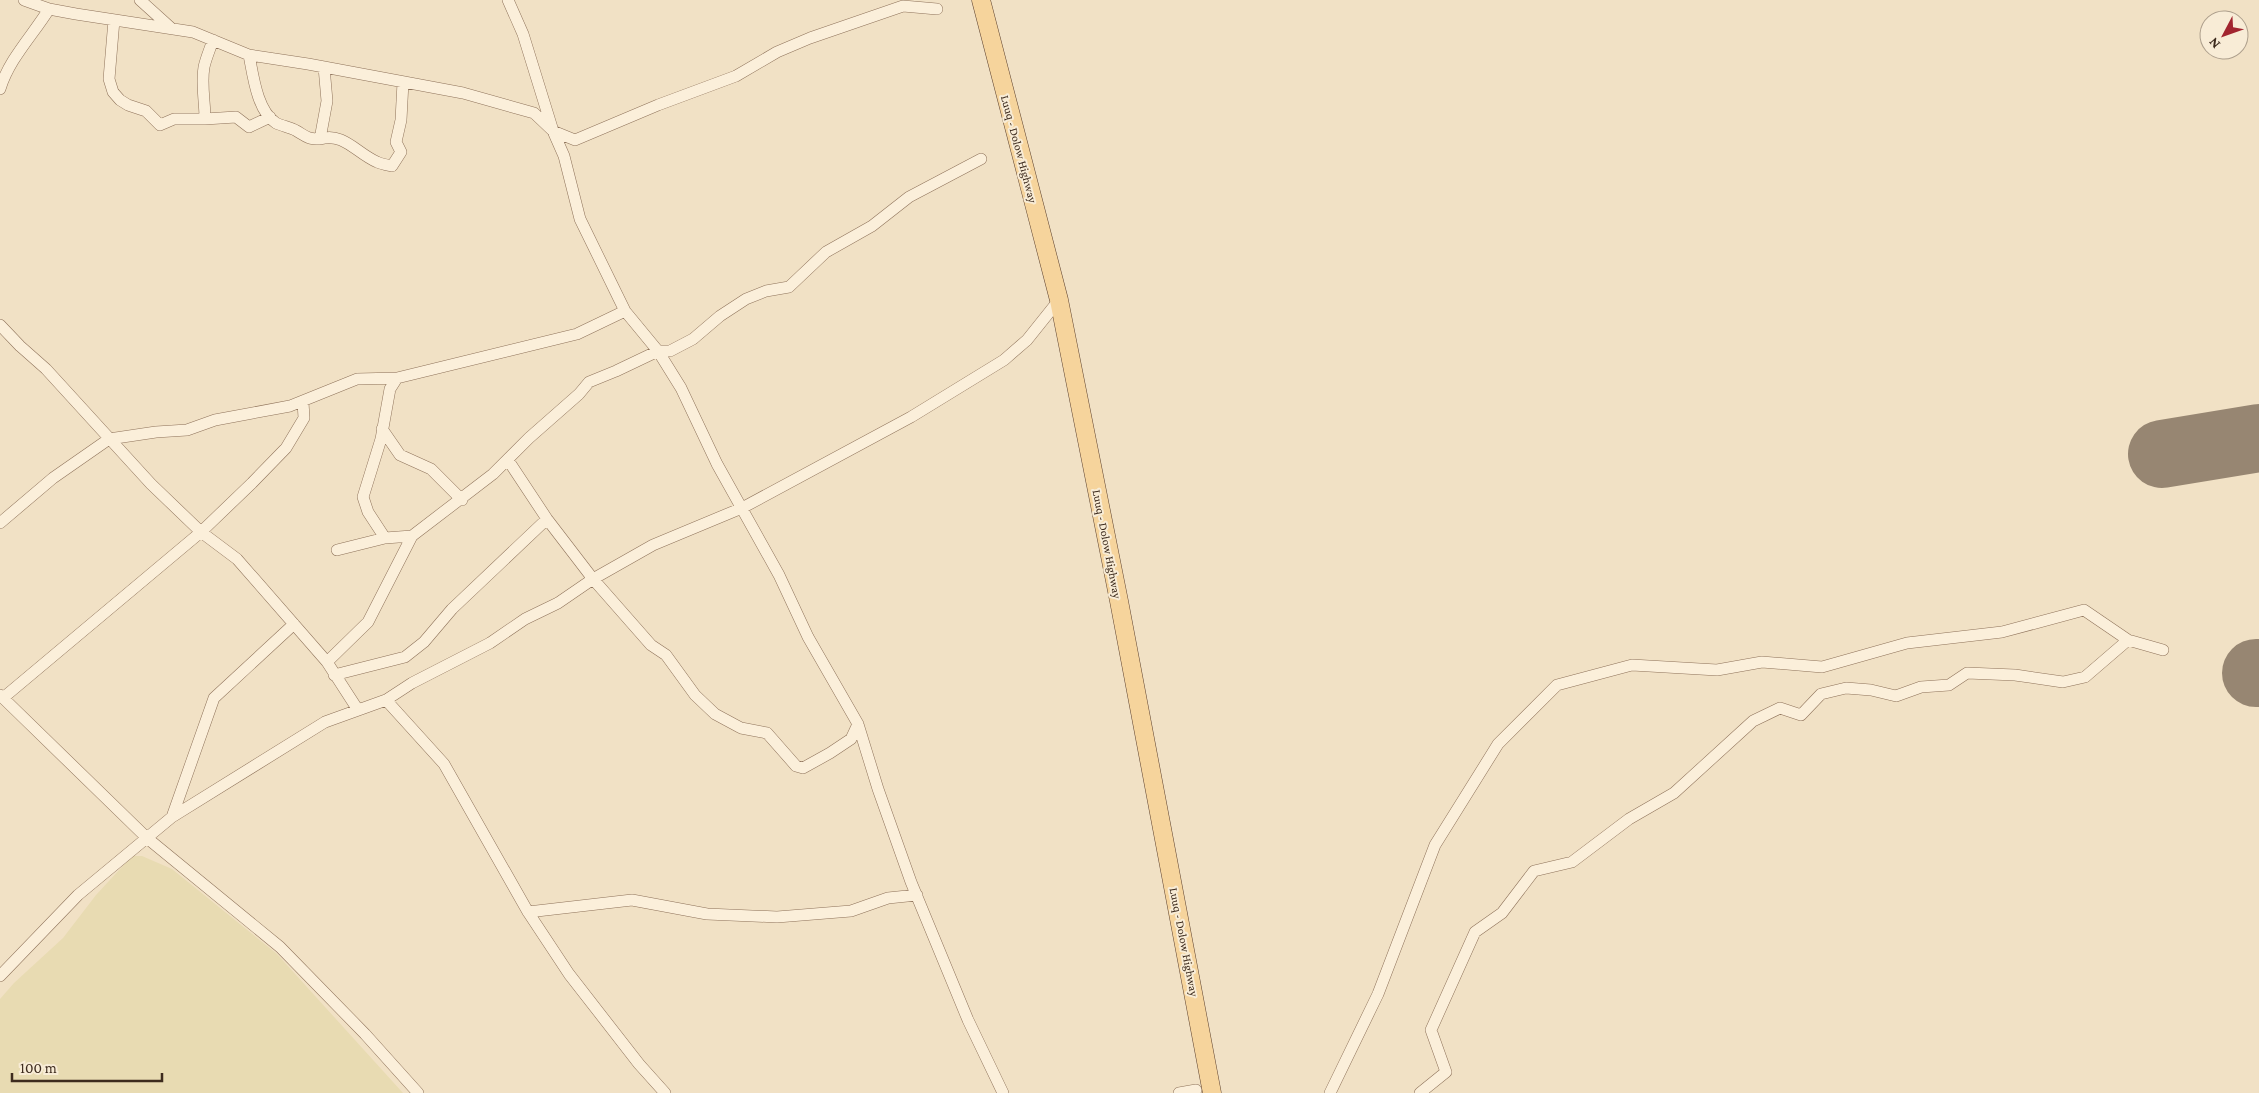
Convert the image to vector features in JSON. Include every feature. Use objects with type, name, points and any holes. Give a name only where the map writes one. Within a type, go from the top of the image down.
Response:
[{"type":"main road","name":"Luuq - Dolow Highway","points":[[981,0],[1059,300],[1119,601],[1204,1091]]},
{"type":"street","points":[[24,0],[49,9],[193,32],[248,55],[463,93],[534,113],[553,131],[576,140],[658,105],[736,76],[777,52],[810,38],[903,6],[937,9]]},
{"type":"street","points":[[140,0],[171,28]]},
{"type":"street","points":[[508,0],[523,34],[553,131],[564,156],[580,219],[625,311],[658,351],[681,388],[717,464],[779,574],[808,637],[858,724],[878,789],[917,895],[968,1020],[1003,1093]]},
{"type":"street","points":[[0,89],[20,50],[32,36],[49,9]]},
{"type":"street","points":[[114,20],[110,79],[113,92],[120,100],[146,111],[160,125],[174,119],[236,117],[249,127],[270,116]]},
{"type":"street","points":[[205,119],[205,98],[202,82],[204,65],[213,40]]},
{"type":"street","points":[[248,55],[256,90],[270,116],[276,123],[295,130],[308,139],[320,139],[328,136],[345,140],[377,162],[392,166],[401,152],[396,142],[401,120],[403,82]]},
{"type":"street","points":[[320,139],[327,101],[324,67]]},
{"type":"street","points":[[327,662],[368,622],[412,536],[462,500],[508,460],[528,438],[579,394],[589,382],[658,351],[670,351],[693,339],[720,316],[746,298],[766,290],[789,287],[826,252],[872,226],[909,197],[981,159]]},
{"type":"street","points":[[0,976],[78,895],[172,818],[325,722],[386,700],[412,683],[490,643],[525,619],[558,602],[659,542],[742,508],[911,417],[1004,360],[1027,340],[1059,300]]},
{"type":"street","points":[[0,523],[52,478],[109,439],[156,432],[187,430],[215,420],[303,402],[357,379],[397,378],[577,334],[625,311]]},
{"type":"street","points":[[0,326],[46,369],[151,484],[201,532],[237,559],[327,662],[358,710]]},
{"type":"street","points":[[385,538],[368,512],[363,497],[382,430],[390,389],[397,378]]},
{"type":"street","points":[[303,402],[304,418],[286,448],[201,532],[1,696],[146,838],[280,947],[365,1034],[418,1093]]},
{"type":"street","points":[[382,430],[400,455],[431,469],[462,500]]},
{"type":"street","points":[[508,460],[547,519],[593,580],[651,644],[666,655],[694,694],[715,714],[741,728],[767,733],[796,766],[803,768],[851,739],[858,724]]},
{"type":"street","points":[[334,675],[405,657],[424,642],[452,609],[547,519]]},
{"type":"street","points":[[337,550],[385,538],[412,536]]},
{"type":"street","points":[[1330,1093],[1378,994],[1435,845],[1498,744],[1557,685],[1632,665],[1717,670],[1762,662],[1822,667],[1907,643],[2002,632],[2084,610],[2128,640],[2163,650]]},
{"type":"street","points":[[172,818],[214,698],[294,624]]},
{"type":"street","points":[[1420,1093],[1446,1072],[1431,1030],[1475,932],[1502,913],[1534,871],[1572,862],[1629,819],[1674,793],[1753,721],[1780,708],[1801,715],[1821,694],[1846,688],[1871,690],[1896,696],[1921,687],[1949,685],[1967,673],[2015,675],[2063,682],[2085,677],[2128,640]]},
{"type":"street","points":[[386,700],[444,764],[528,912],[569,974],[650,1079],[665,1093]]},
{"type":"street","points":[[528,912],[632,900],[707,914],[777,917],[850,911],[888,898],[917,895]]},
{"type":"street","points":[[1179,1093],[1204,1091]]},
{"type":"shaded area","points":[[132,856],[142,856],[172,869],[277,954],[403,1093],[0,1093],[0,999],[14,983],[63,938],[96,895]]},
{"type":"runway","points":[[2162,454],[2259,438]]}]
